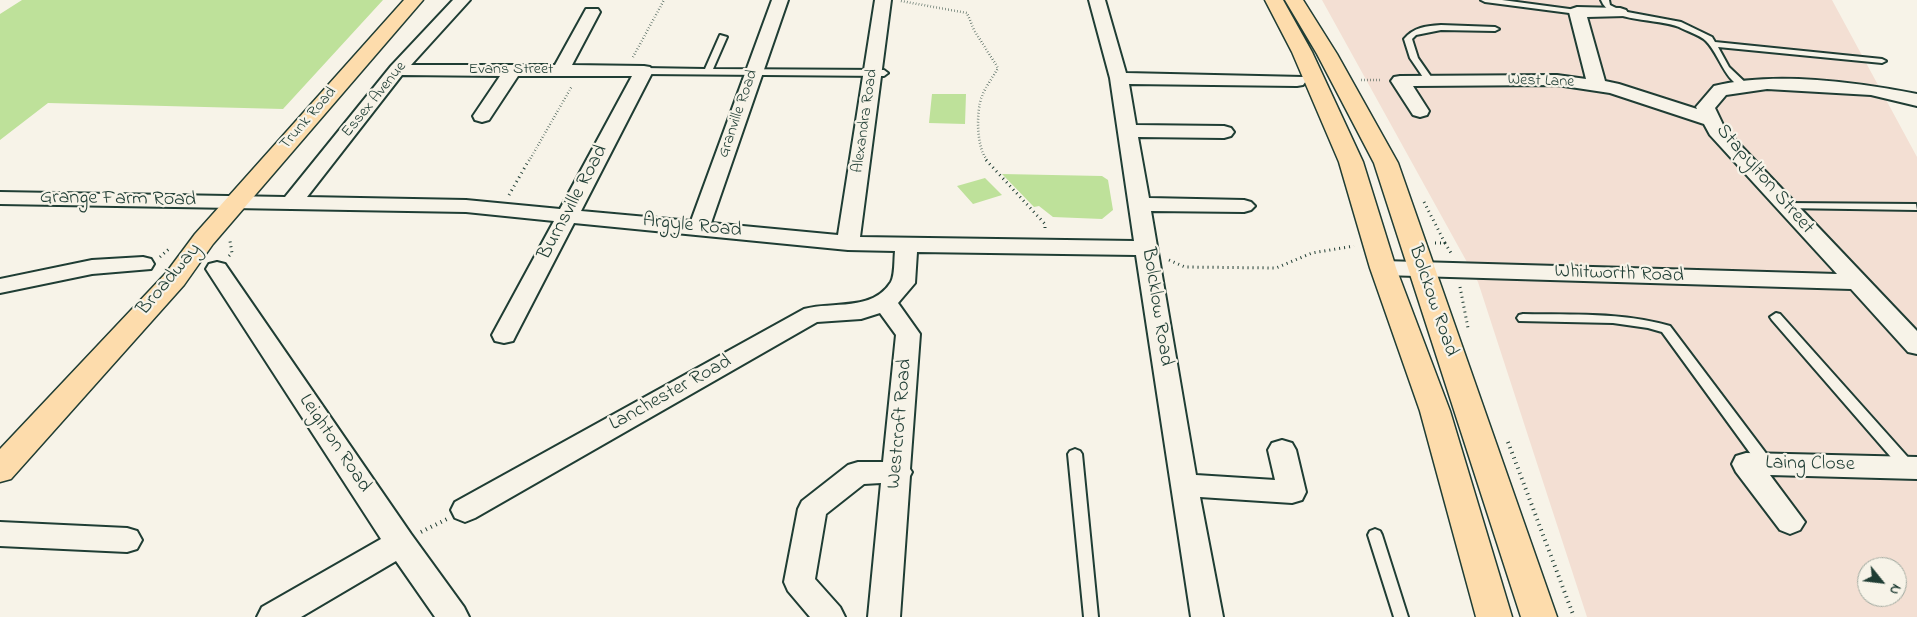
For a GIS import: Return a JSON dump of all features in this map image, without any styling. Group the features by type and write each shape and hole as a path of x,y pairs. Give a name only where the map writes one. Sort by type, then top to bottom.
{"main road":[{"name":"Trunk Road","path":"204,239 414,0"},
{"name":"Bolckow Road","path":"1274,0 1302,52 1351,162 1383,268 1435,411 1494,617"},
{"name":"Bolckow Road","path":"1294,0 1327,54 1386,164 1539,617"},
{"name":"Broadway","path":"0,451 159,280 204,239"},
{"name":"Broadway","path":"0,470 175,279 204,239"}],"street":[{"name":"Essex Avenue","path":"291,203 397,70 462,0"},
{"name":"Granville Road","path":"699,228 780,0"},
{"name":"Alexandra Road","path":"848,243 878,73 883,0"},
{"name":"Bolcklow Road","path":"1097,0 1119,78 1148,248 1147,259 1207,617"},
{"path":"560,70 595,6"},
{"path":"1597,86 1577,12 1620,13"},
{"name":"Evans Street","path":"397,70 635,71"},
{"path":"482,116 513,70"},
{"name":"Burnsville Road","path":"504,335 569,214 635,71"},
{"path":"1119,78 1297,81"},
{"name":"West Lane","path":"1400,81 1557,80 1613,88 1711,120"},
{"path":"1400,81 1420,111"},
{"name":"Stapylton Street","path":"1917,100 1871,90 1767,84 1720,90 1705,107 1717,131 1917,346"},
{"path":"1128,131 1224,132"},
{"name":"Grange Farm Road","path":"0,198 236,202"},
{"name":"Argyle Road","path":"236,202 466,206 569,214 848,243 907,246 1148,248"},
{"path":"1139,204 1244,206"},
{"path":"885,303 902,283 907,246"},
{"path":"0,286 92,267 143,264"},
{"name":"Whitworth Road","path":"1383,268 1856,282"},
{"name":"Leighton Road","path":"217,269 400,543 453,617"},
{"name":"Westcroft Road","path":"884,617 898,472 908,334 885,303"},
{"name":"Lanchester Road","path":"465,510 812,315 861,310 885,303"},
{"path":"1184,485 1292,492 1282,450"},
{"name":"Laing Close","path":"1790,522 1746,464 1913,468"},
{"path":"829,617 799,582 812,509 858,473 898,472"},
{"path":"0,534 127,540"},
{"path":"273,617 400,543"}],"lane":[{"path":"1485,0 1577,12"},
{"path":"1605,0 1607,6 1620,13 1678,24 1708,39 1726,68 1745,86"},
{"path":"1430,81 1414,58 1408,39 1413,33 1428,29 1460,27 1495,29"},
{"path":"708,71 723,37"},
{"path":"1712,44 1882,61"},
{"path":"635,71 878,73"},
{"path":"1786,206 1916,207"},
{"path":"1776,317 1913,468"},
{"path":"1523,318 1624,320 1649,323 1666,329 1766,464"},
{"path":"1075,454 1091,617"},
{"path":"1374,536 1401,617"}],"path":[{"path":"635,71 664,0"},
{"path":"898,0 967,13 974,30 998,68 982,96 979,114 982,155 1045,224 1045,248"},
{"path":"502,209 581,70"},
{"path":"1360,80 1400,81"},
{"path":"400,543 465,510"}],"shaded area":[{"path":"1322,0 1832,0 1917,157 1917,617 1587,617 1478,282"}],"green space":[{"path":"22,0 383,0 283,109 48,103 0,140 0,14"},
{"path":"932,94 966,94 965,124 929,123"},
{"path":"1002,174 1102,176 1108,180 1113,210 1102,219 1053,217 1039,206 1034,207"},
{"path":"985,178 1002,195 973,204 957,186"}]}
